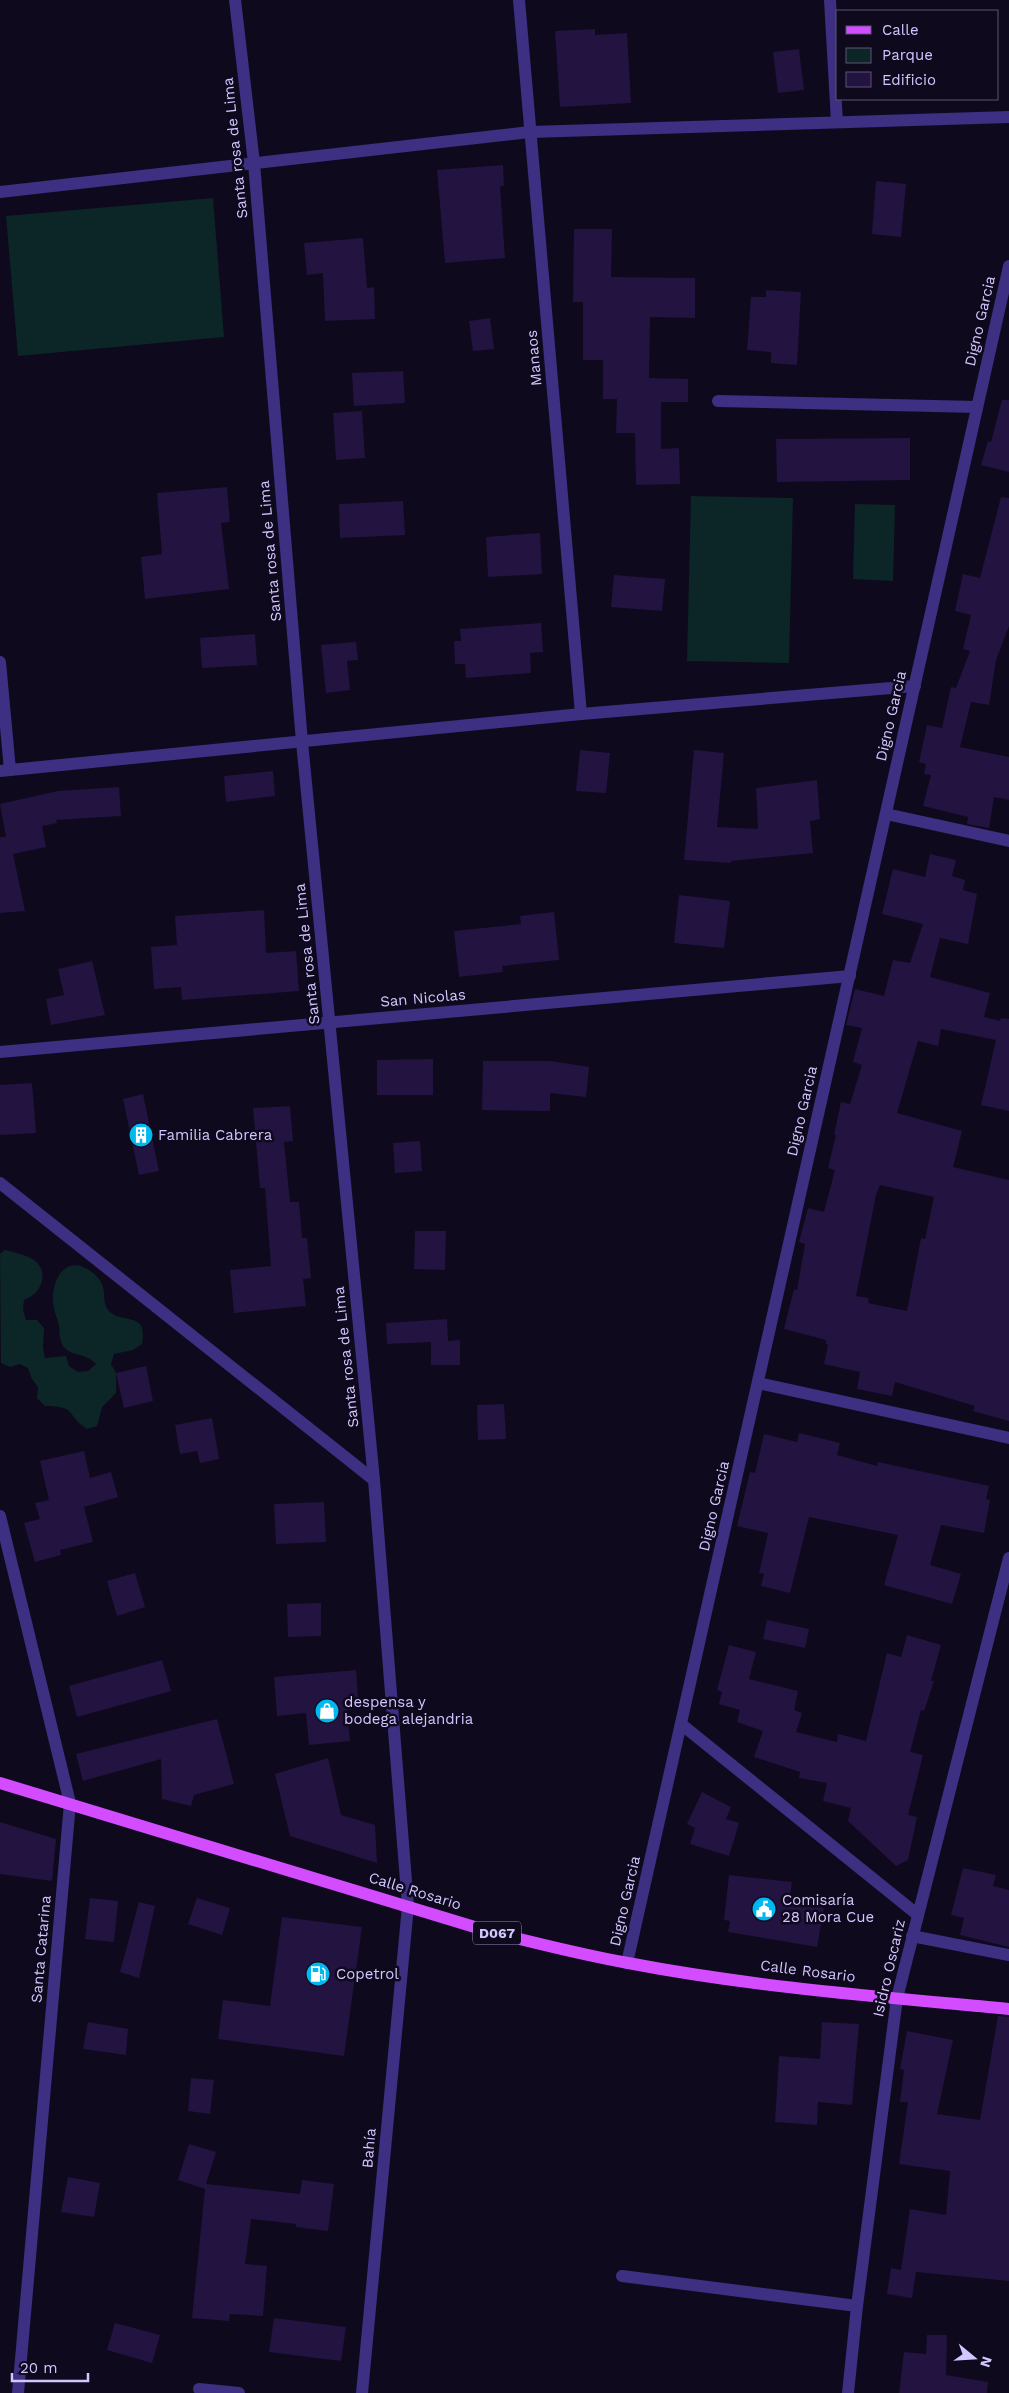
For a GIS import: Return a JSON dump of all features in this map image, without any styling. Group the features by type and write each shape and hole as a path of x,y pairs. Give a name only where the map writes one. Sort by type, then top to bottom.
{"main road":[{"name":"Calle Rosario","path":"0,1783 491,1932 628,1963 695,1974 1009,2009"}],"street":[{"name":"Santa rosa de Lima","path":"234,0 254,163 302,742 374,1480 408,1906"},
{"name":"Manaos","path":"519,0 581,714"},
{"path":"830,0 837,122"},
{"path":"0,192 530,132 1009,117"},
{"name":"Digno Garcia","path":"628,1963 1009,266"},
{"path":"718,402 977,407"},
{"path":"0,662 5,770 581,714 915,686"},
{"path":"886,814 1009,841"},
{"name":"San Nicolas","path":"0,1052 850,976"},
{"path":"0,1183 374,1480"},
{"path":"758,1383 1009,1438"},
{"name":"Santa Catarina","path":"0,1516 70,1803 18,2393"},
{"name":"Isidro Oscariz","path":"848,2393 857,2306 897,1998 1009,1558"},
{"path":"681,1724 918,1915"},
{"name":"Bahía","path":"362,2393 408,1906"},
{"path":"912,1936 1009,1955"},
{"path":"622,2276 857,2306"},
{"path":"198,2389 239,2393"}],"green space":[{"path":"213,198 224,337 18,356 6,216"},
{"path":"691,496 793,498 789,663 687,661"},
{"path":"855,504 895,505 893,581 853,579"},
{"path":"5,1250 31,1258 39,1265 42,1271 43,1277 39,1289 24,1300 23,1310 26,1320 37,1320 44,1328 43,1348 45,1358 66,1356 69,1366 78,1372 88,1371 96,1364 92,1360 68,1351 60,1339 59,1325 53,1306 54,1286 61,1272 73,1265 89,1270 101,1282 105,1303 110,1312 134,1320 142,1327 142,1344 133,1350 114,1354 111,1364 116,1373 116,1393 102,1407 97,1426 87,1429 67,1410 55,1406 45,1406 37,1398 38,1387 32,1379 28,1368 20,1364 10,1367 1,1363 0,1254"}],"building":[{"path":"595,29 595,35 627,33 631,103 560,107 555,31"},
{"path":"799,49 804,90 778,93 773,52"},
{"path":"503,165 504,186 500,186 505,258 445,263 437,170"},
{"path":"876,181 906,184 901,237 872,234"},
{"path":"574,229 612,229 611,277 695,278 695,318 650,317 649,378 688,379 688,402 661,402 661,449 679,448 680,484 636,485 635,433 616,433 617,399 603,399 603,360 583,360 583,302 573,302"},
{"path":"363,238 367,288 374,287 375,319 325,321 323,273 307,275 304,243"},
{"path":"766,290 801,292 797,365 771,363 771,352 747,350 751,297 766,297"},
{"path":"490,318 494,349 473,351 469,321"},
{"path":"403,371 405,403 354,406 352,373"},
{"path":"1002,400 1009,400 1009,472 981,465 988,441 991,442"},
{"path":"362,411 365,458 336,460 333,413"},
{"path":"910,438 910,480 777,482 776,439"},
{"path":"227,487 230,522 221,523 229,589 145,599 141,557 162,554 157,493"},
{"path":"1001,497 1009,498 1009,626 996,660 989,705 971,702 960,747 1009,757 1009,800 994,797 989,828 967,824 968,817 923,806 931,775 924,774 926,764 919,762 927,725 942,728 951,687 956,688 970,651 963,649 971,615 955,611 963,574 980,578"},
{"path":"403,501 405,535 340,538 339,504"},
{"path":"540,533 542,574 488,577 486,537"},
{"path":"614,575 665,579 662,611 611,607"},
{"path":"541,623 543,652 530,653 531,673 466,678 465,664 455,664 454,641 461,641 460,629"},
{"path":"255,634 257,665 202,668 200,638"},
{"path":"356,642 358,660 347,661 350,690 326,693 321,645"},
{"path":"580,750 610,753 606,793 576,791"},
{"path":"694,750 724,753 717,827 758,829 756,788 817,780 820,819 810,821 813,853 731,861 731,863 684,860"},
{"path":"273,771 275,796 226,802 224,776"},
{"path":"119,787 121,816 56,820 57,823 42,826 46,847 13,854 25,911 0,913 0,837 6,837 0,804 58,791"},
{"path":"930,854 956,860 952,876 965,880 963,890 977,894 968,944 940,938 930,977 990,993 984,1017 1000,1021 1001,1018 1009,1019 1009,1111 981,1105 996,1040 941,1029 938,1046 918,1041 897,1113 962,1131 953,1167 1009,1180 1009,1421 973,1411 975,1406 895,1382 892,1396 857,1389 860,1372 824,1364 828,1345 826,1340 784,1329 794,1289 797,1290 805,1244 799,1242 808,1208 824,1212 835,1170 828,1168 841,1102 850,1104 862,1065 853,1062 862,1028 846,1025 855,989 884,996 893,960 910,963 923,924 882,914 893,869 925,877","holes":["880,1185 934,1197 925,1239 921,1238 907,1311 868,1303 869,1298 856,1296 876,1195"]},
{"path":"679,895 730,901 724,948 674,943"},
{"path":"264,910 266,953 296,951 299,991 182,1000 181,987 154,989 151,947 177,945 175,916"},
{"path":"554,912 559,960 502,966 503,972 459,977 454,931 521,924 520,916"},
{"path":"92,961 105,1015 51,1025 46,999 64,995 58,969"},
{"path":"433,1059 433,1095 377,1095 377,1060"},
{"path":"483,1061 551,1061 589,1067 586,1097 550,1093 550,1111 482,1110"},
{"path":"32,1083 36,1133 0,1135 0,1085"},
{"name":"Familia Cabrera","path":"143,1094 159,1171 139,1175 123,1099"},
{"path":"290,1106 293,1141 284,1142 290,1202 299,1202 302,1238 307,1238 311,1278 303,1279 306,1306 234,1313 230,1270 271,1266 265,1188 260,1188 253,1108"},
{"path":"420,1141 422,1171 395,1173 393,1143"},
{"path":"415,1231 446,1231 445,1270 414,1269"},
{"path":"447,1319 448,1341 460,1340 460,1365 431,1365 431,1342 387,1344 386,1323"},
{"path":"146,1366 153,1401 124,1408 116,1373"},
{"path":"504,1404 506,1439 478,1440 477,1405"},
{"path":"212,1418 219,1459 200,1463 197,1451 180,1454 175,1425"},
{"path":"799,1433 840,1443 837,1455 877,1466 878,1462 989,1486 986,1499 990,1500 984,1533 941,1525 930,1565 961,1574 952,1604 884,1585 898,1535 809,1517 790,1593 761,1586 764,1574 759,1573 768,1533 737,1526 750,1472 755,1473 764,1434 797,1442"},
{"path":"84,1451 90,1478 111,1472 118,1497 84,1507 93,1542 60,1550 61,1555 35,1562 24,1523 40,1519 35,1503 49,1500 40,1461"},
{"path":"324,1502 326,1542 276,1544 274,1504"},
{"path":"135,1573 145,1607 117,1616 107,1581"},
{"path":"321,1603 321,1636 288,1637 287,1604"},
{"path":"767,1620 809,1629 805,1648 763,1639"},
{"path":"907,1635 941,1645 931,1681 934,1681 924,1711 921,1710 910,1752 923,1755 908,1815 917,1817 908,1860 896,1866 848,1821 851,1808 823,1801 827,1783 799,1778 800,1772 754,1757 763,1731 737,1722 740,1710 719,1704 722,1692 717,1690 729,1645 756,1652 749,1679 798,1691 794,1710 802,1713 796,1732 837,1742 838,1734 866,1741 887,1653 901,1657"},
{"path":"162,1660 171,1691 77,1717 69,1686"},
{"path":"356,1670 359,1709 347,1710 350,1741 309,1745 306,1713 277,1716 274,1677"},
{"path":"217,1719 234,1784 194,1795 191,1806 162,1799 161,1759 83,1781 76,1754"},
{"path":"328,1758 341,1815 375,1825 377,1863 290,1836 275,1774"},
{"path":"702,1792 731,1807 726,1819 739,1823 729,1856 690,1844 695,1828 687,1824"},
{"path":"0,1822 56,1839 52,1881 0,1874"},
{"path":"963,1868 996,1875 993,1886 1009,1890 1009,1947 960,1935 964,1918 951,1915"},
{"path":"729,1875 792,1882 789,1902 824,1908 817,1947 728,1932 730,1921 724,1920"},
{"path":"90,1898 118,1901 114,1942 85,1939"},
{"path":"197,1898 230,1908 222,1935 188,1924"},
{"path":"139,1902 155,1906 139,1978 120,1972"},
{"path":"282,1917 362,1927 344,2056 218,2039 223,2000 270,2006"},
{"path":"998,2016 1009,2017 1009,2281 916,2272 912,2298 887,2294 891,2268 901,2270 910,2209 946,2215 950,2171 899,2164 908,2102 900,2102 904,2070 900,2069 907,2031 953,2040 937,2114 980,2120"},
{"path":"88,2022 128,2029 126,2055 83,2049"},
{"path":"822,2022 859,2024 852,2105 818,2102 817,2125 775,2122 779,2056 820,2059"},
{"path":"191,2078 214,2080 210,2114 188,2111"},
{"path":"189,2144 216,2152 206,2184 300,2194 302,2180 334,2184 328,2231 296,2227 296,2224 251,2219 245,2264 267,2266 263,2316 230,2314 229,2321 192,2318 205,2189 178,2180"},
{"path":"68,2177 100,2183 94,2217 61,2212"},
{"path":"274,2318 346,2327 341,2361 269,2352"},
{"path":"115,2323 160,2335 152,2363 107,2350"},
{"path":"927,2335 947,2335 946,2375 988,2382 987,2393 899,2393 904,2352 926,2354"}],"place":[{"name":"Familia Cabrera","path":"141,1135"},
{"name":"despensa y bodega alejandria","path":"327,1711"},
{"name":"Comisaría 28 Mora Cue","path":"764,1909"},
{"name":"Copetrol","path":"318,1974"}]}
